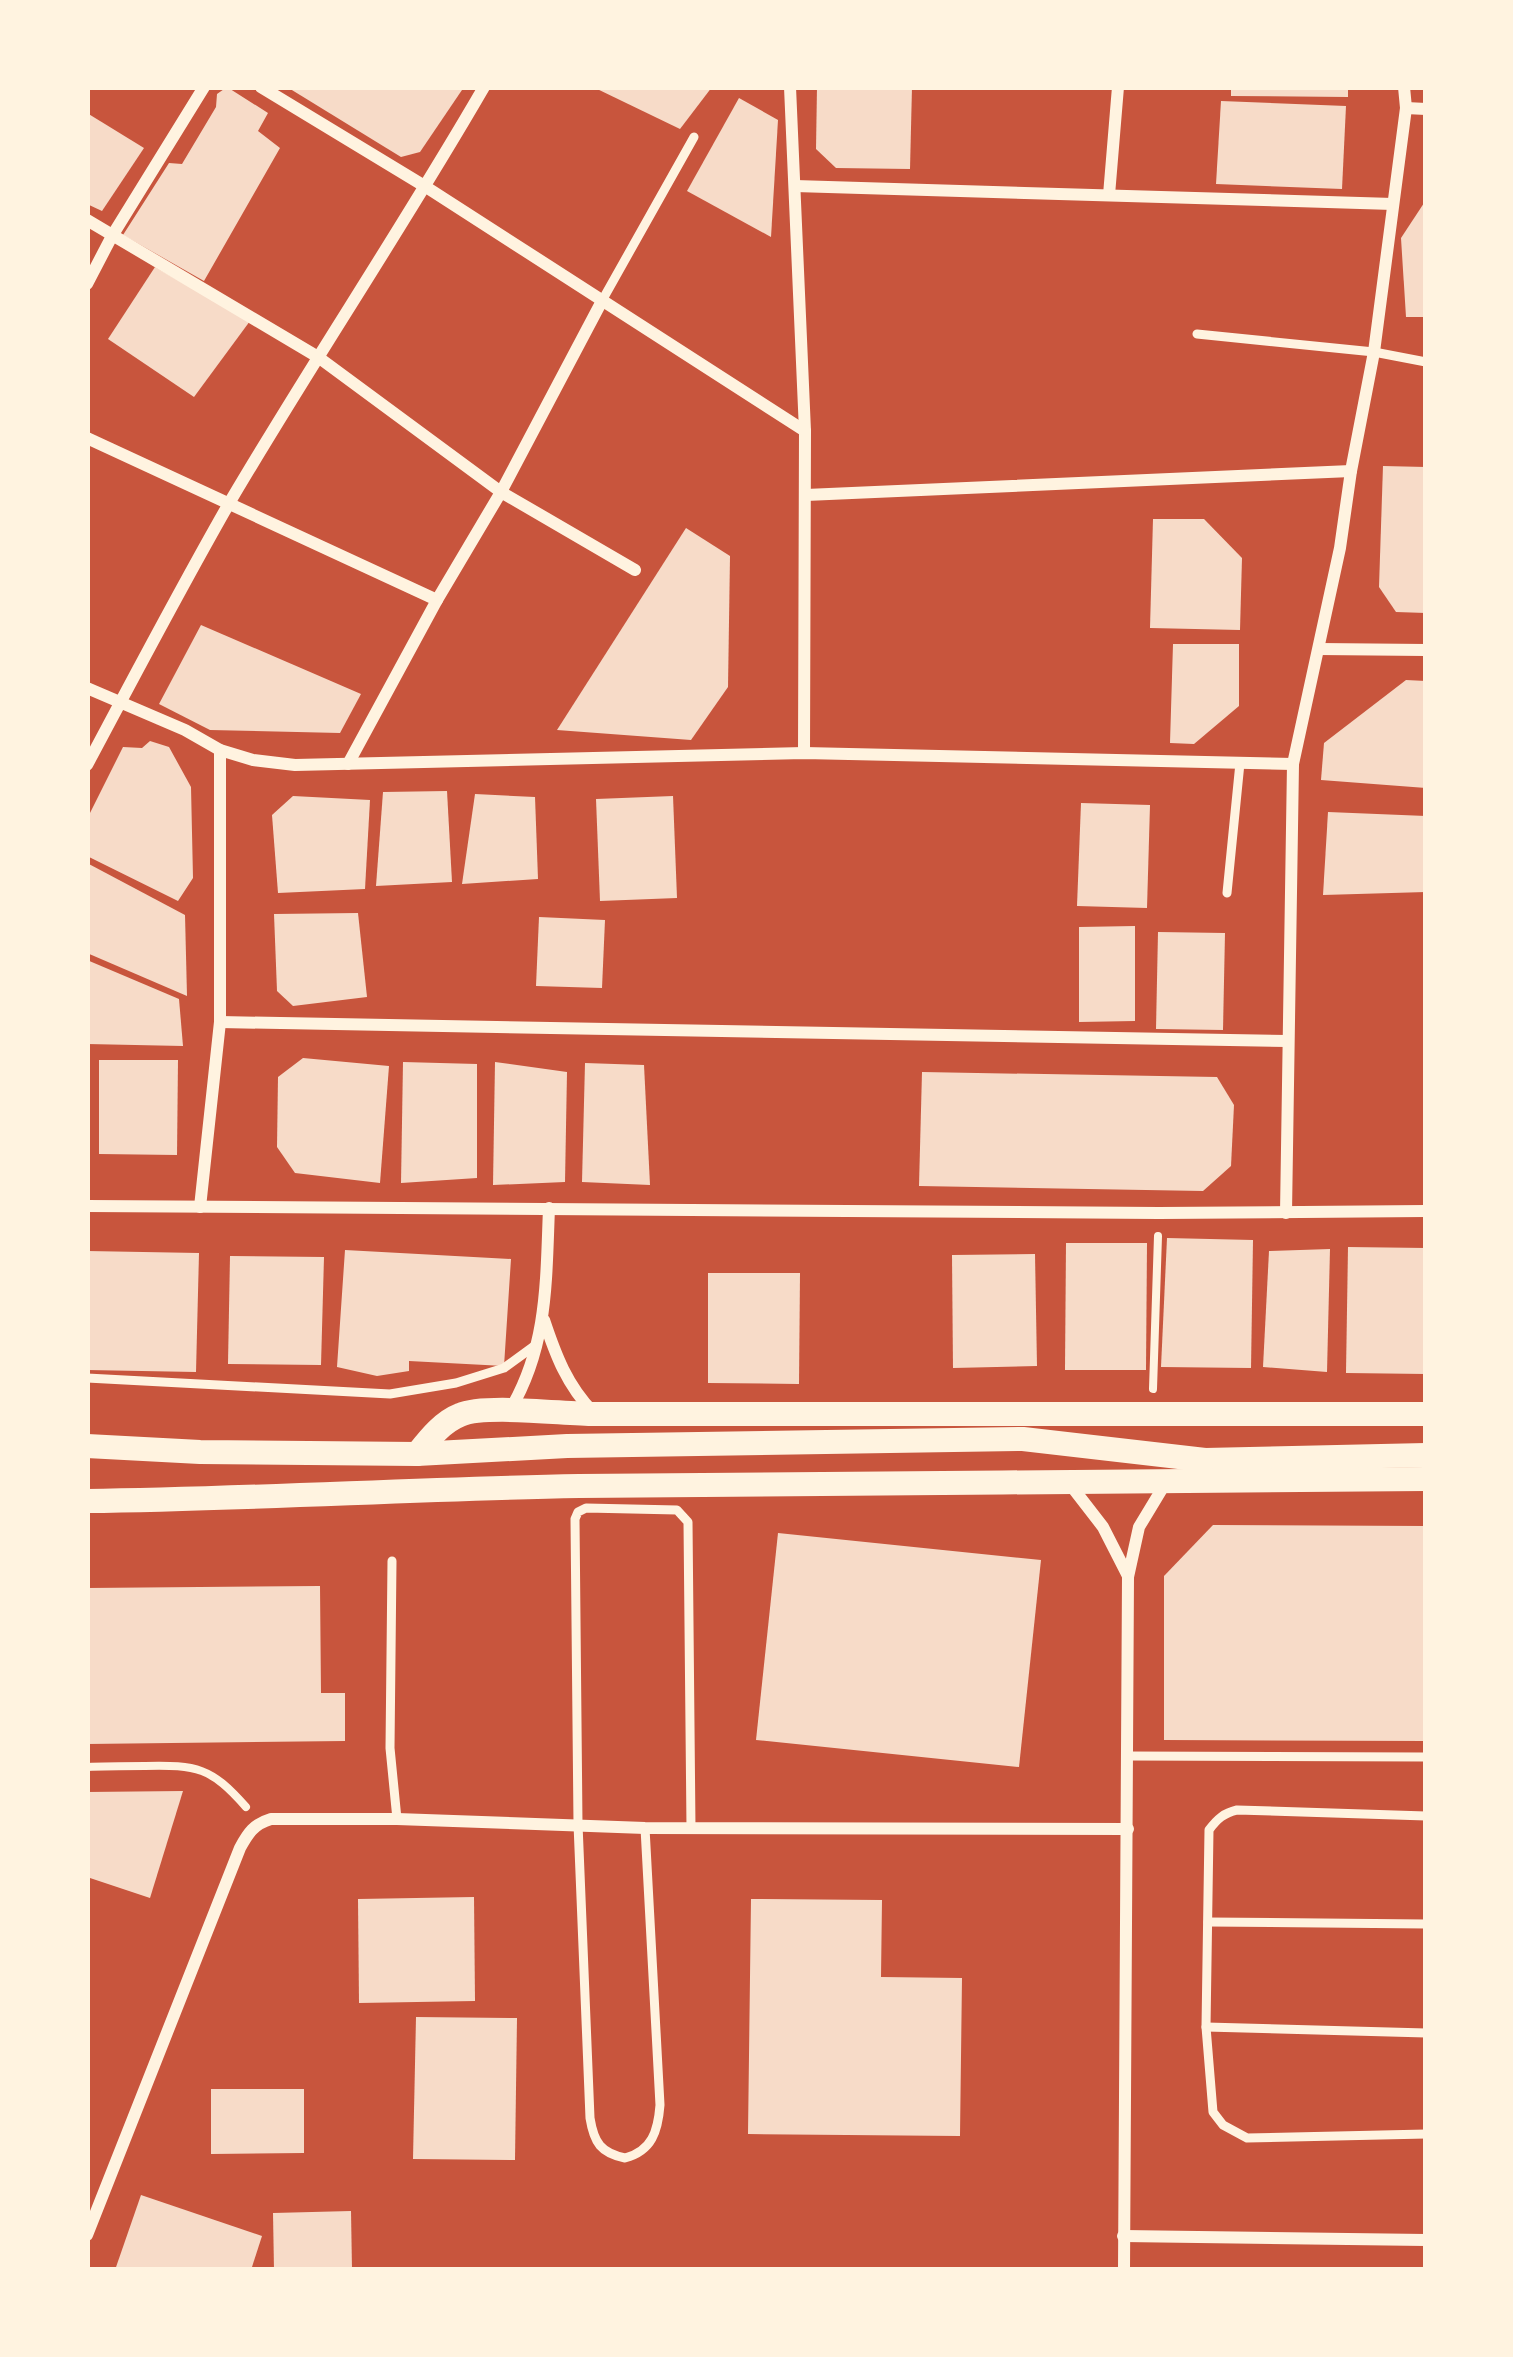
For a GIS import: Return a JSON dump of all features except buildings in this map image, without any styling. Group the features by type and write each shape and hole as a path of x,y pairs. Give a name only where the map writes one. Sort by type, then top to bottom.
{"main road":[{"path":"417,1454 461,1414 484,1411 1426,1414"},
{"path":"87,1446 200,1453 417,1454 567,1446 1022,1439 1204,1460 1426,1456"},
{"path":"87,1501 573,1486 1426,1478"}],"street":[{"path":"87,284 204,87"},
{"path":"262,87 805,431"},
{"path":"87,765 230,502 484,87"},
{"path":"790,87 805,431 804,753"},
{"path":"1109,195 1118,87"},
{"path":"1286,1213 1293,764 1340,548 1374,352 1406,108 1404,87"},
{"path":"1406,108 1426,109"},
{"path":"795,187 1393,204"},
{"path":"87,220 318,357 501,492 635,569"},
{"path":"348,764 603,299"},
{"path":"87,438 437,600"},
{"path":"806,495 1351,471"},
{"path":"1319,649 1426,650"},
{"path":"87,688 220,750 295,765 804,753 1293,764"},
{"path":"200,1207 220,1022 220,750"},
{"path":"220,1022 1287,1041"},
{"path":"87,1206 1426,1211"},
{"path":"509,1412 521,1391 544,1319 549,1208"},
{"path":"544,1319 561,1370 595,1414"},
{"path":"1069,1483 1103,1527 1128,1576"},
{"path":"1124,2270 1128,1576 1139,1527 1166,1484"},
{"path":"87,2235 240,1848 258,1822 397,1819 645,1828 1127,1829"},
{"path":"1123,2236 1426,2240"}],"lane":[{"path":"603,299 694,137"},
{"path":"1197,334 1374,352 1426,362"},
{"path":"1227,893 1240,764"},
{"path":"87,1378 390,1394 504,1369 538,1344"},
{"path":"645,1828 660,2105 655,2136 646,2149 626,2158 604,2152 592,2132 578,1824 575,1519 586,1508 677,1510 688,1522 691,1828"},
{"path":"392,1561 390,1748 397,1819"},
{"path":"1127,1756 1426,1757"},
{"path":"1426,1816 1226,1813 1209,1830 1206,2027 1213,2112 1234,2133 1247,2138 1426,2134"},
{"path":"1208,1922 1426,1924"},
{"path":"1206,2027 1426,2033"}],"path":[{"path":"1152,1414 1159,1213"},
{"path":"87,1767 188,1766 227,1786 258,1822"}]}
